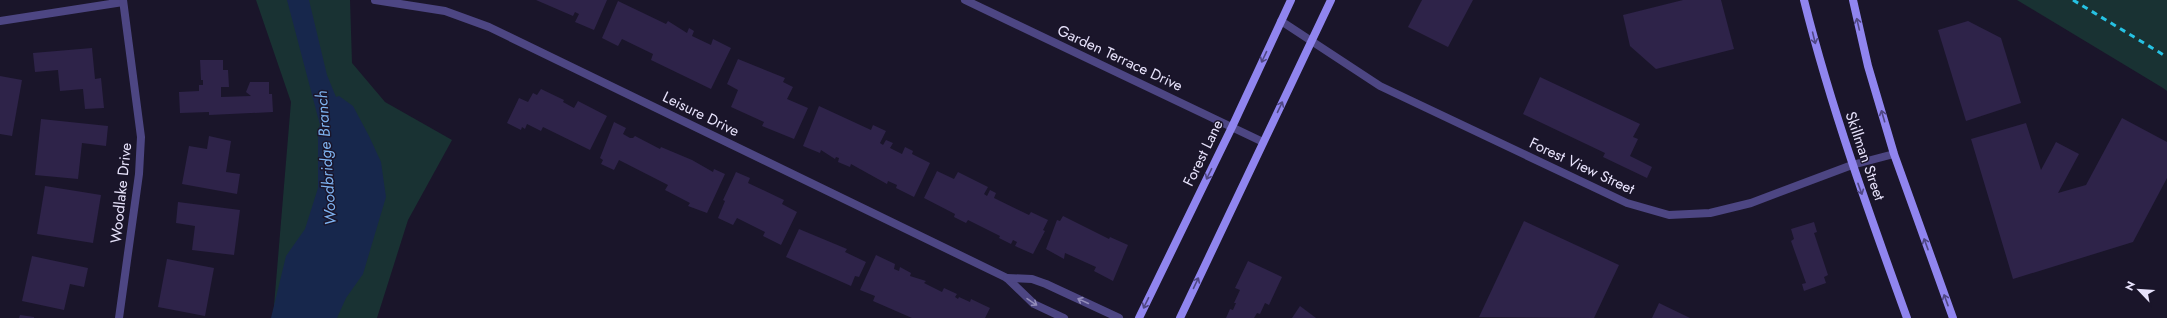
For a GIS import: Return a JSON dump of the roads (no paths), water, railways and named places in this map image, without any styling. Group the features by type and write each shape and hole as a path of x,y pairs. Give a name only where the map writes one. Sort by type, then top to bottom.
{"main road":[{"name":"Forest Lane","path":"1139,318 1232,127 1291,0"},
{"path":"1180,318 1331,0"},
{"name":"Skillman Street","path":"1804,0 1822,72 1852,165 1907,318"},
{"name":"Skillman Street","path":"1853,0 1868,66 1894,154 1953,318"}],"street":[{"name":"Leisure Drive","path":"375,0 445,11 488,27 1007,278 1034,304 1064,318"},
{"name":"Garden Terrace Drive","path":"965,0 1263,142"},
{"path":"0,21 123,1"},
{"name":"Woodlake Drive","path":"119,318 140,174 141,137 123,1"},
{"name":"Forest View Street","path":"1280,21 1380,86 1626,203 1658,212 1682,215 1717,211 1751,203 1852,165 1894,154"},
{"name":"Leisure Drive","path":"1007,278 1032,279 1119,318"}],"water":[{"name":"Woodbridge Branch","path":"287,0 309,0 327,75 336,97 339,96 353,106 381,162 386,197 363,274 346,298 337,318 271,318 286,256 305,229 318,188 318,130 320,125"}],"railway":[{"path":"2073,0 2167,57"}]}
